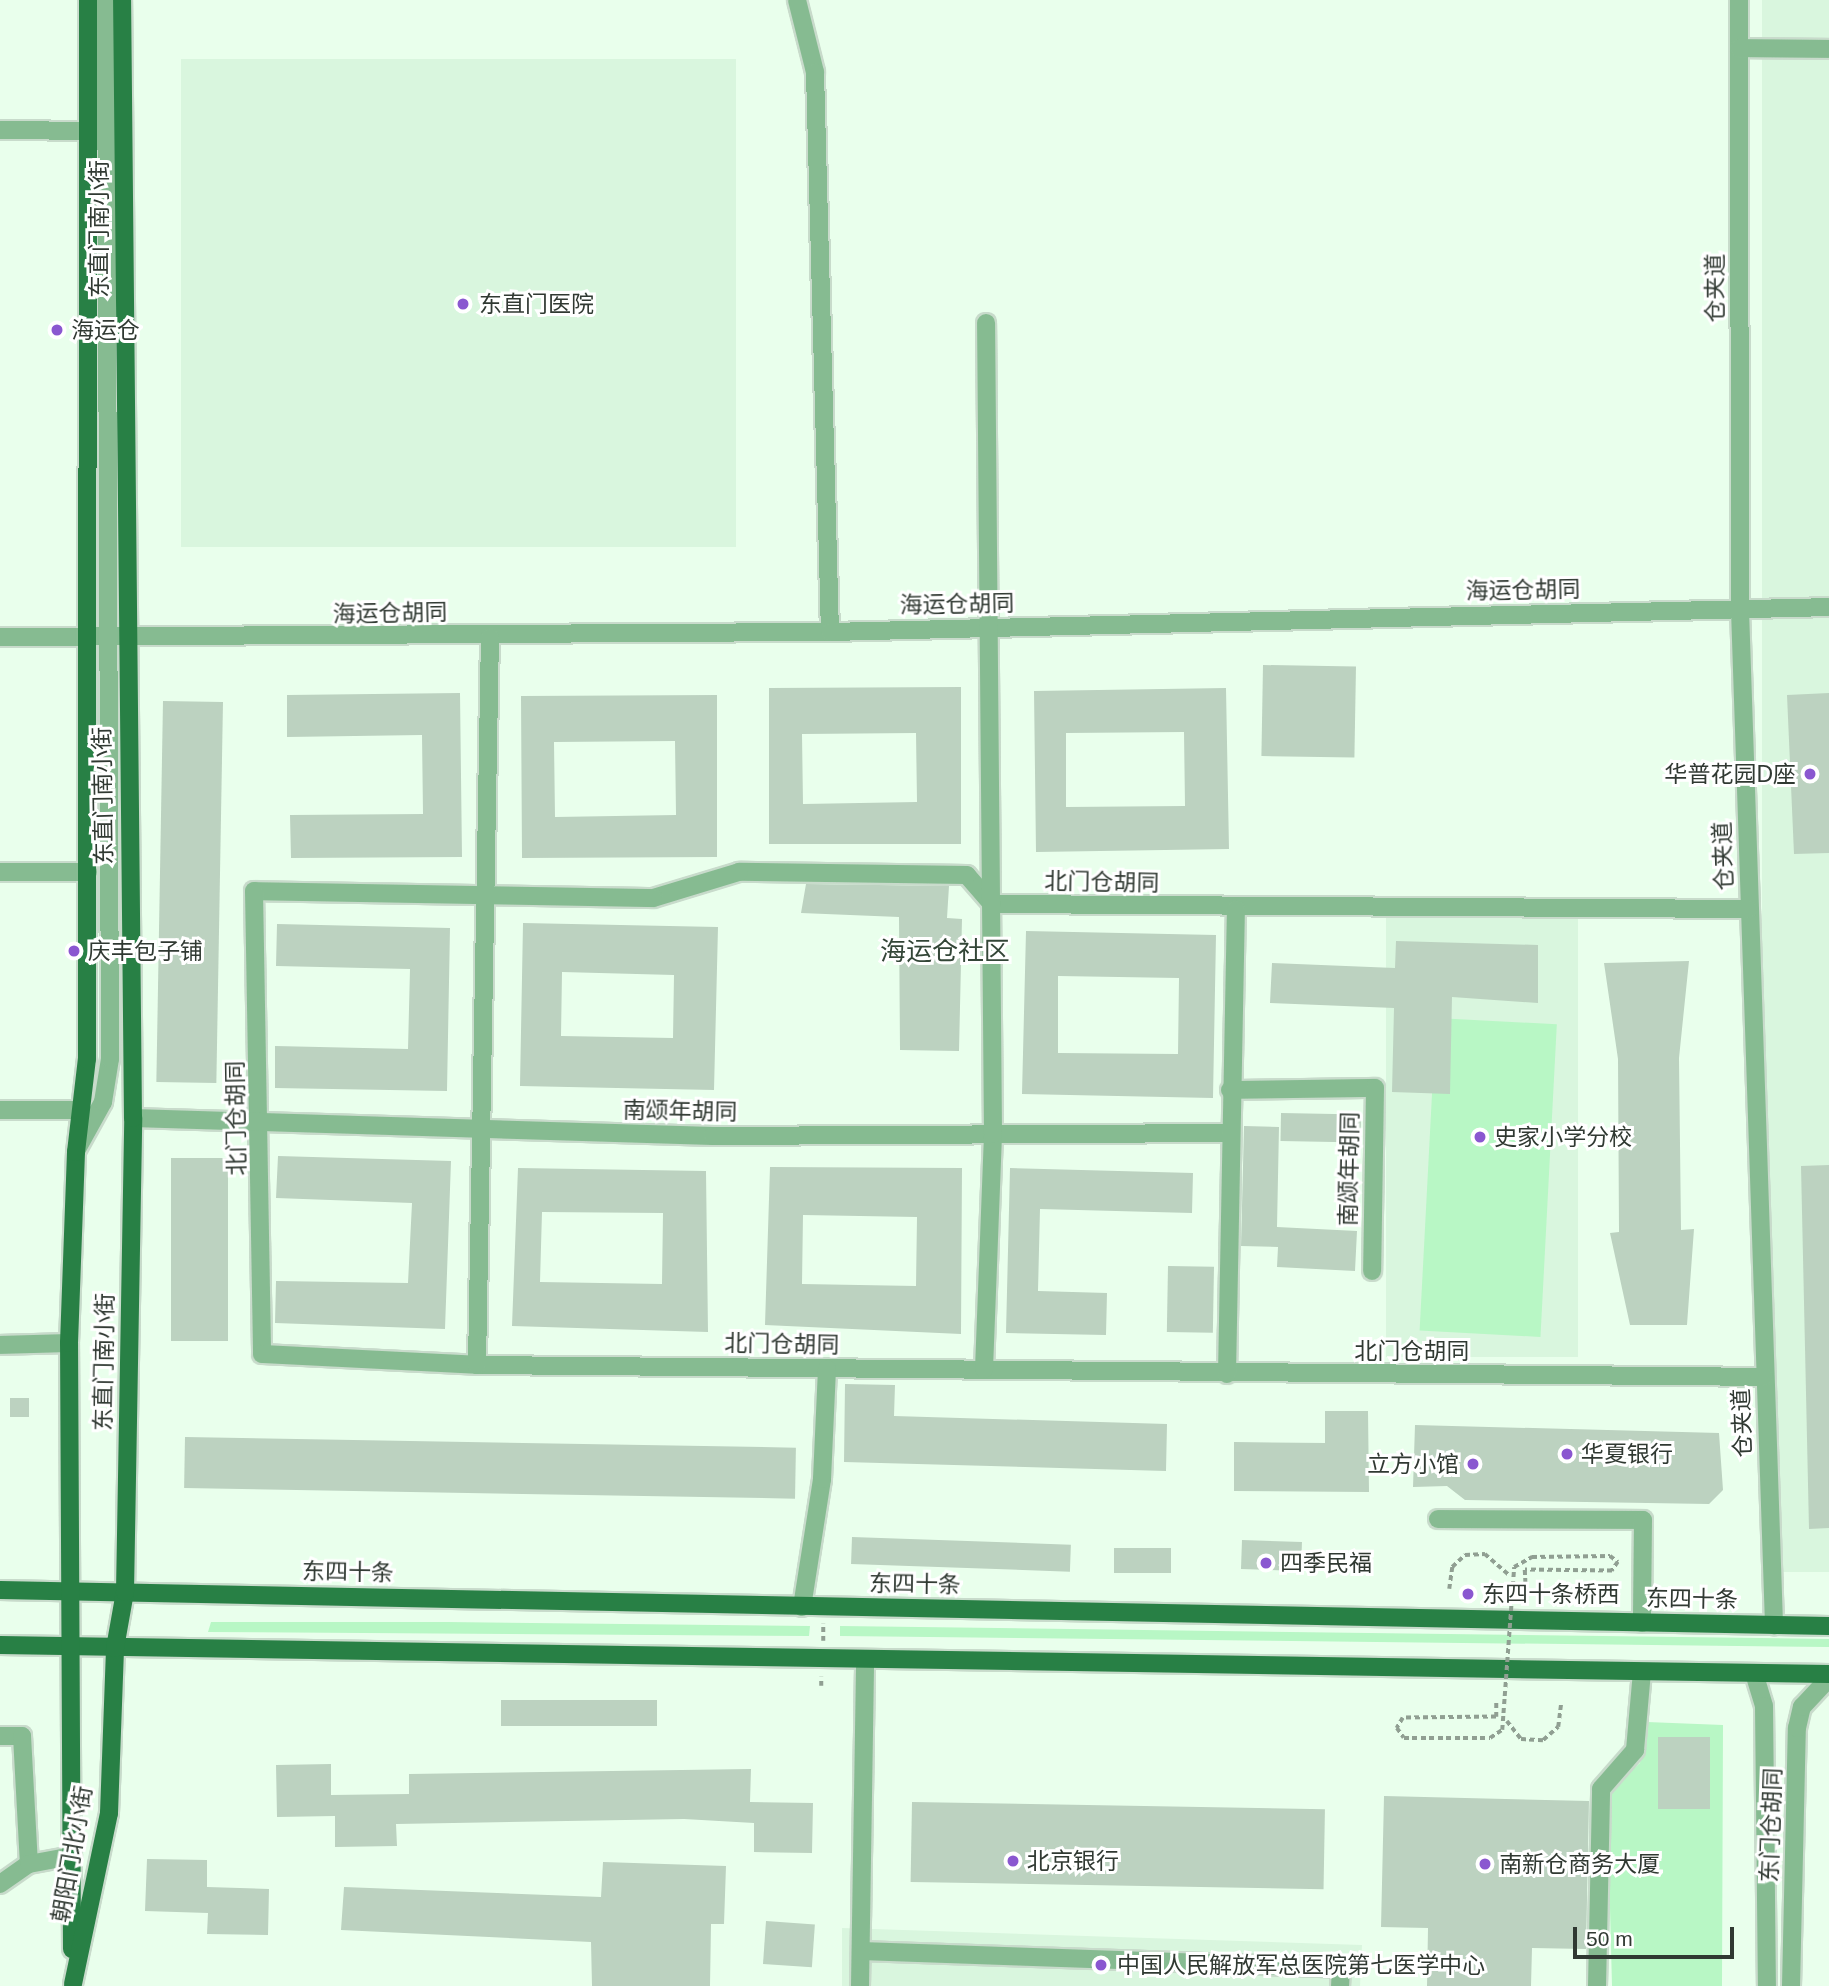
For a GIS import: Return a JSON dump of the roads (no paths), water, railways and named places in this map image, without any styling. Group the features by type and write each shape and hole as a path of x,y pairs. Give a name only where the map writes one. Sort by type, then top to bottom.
{"main road":[{"name":"东直门南小街","path":"71,1646 69,1343 76,1152 81,1110 88,872 85,640 88,0"},
{"name":"东直门南小街","path":"115,1648 125,1592 132,1118 125,641 122,0"},
{"name":"东四十条","path":"0,1590 71,1589 802,1607 1829,1626"},
{"path":"0,1644 865,1662 1829,1676"},
{"name":"朝阳门北小街","path":"71,1646 73,1985"},
{"name":"朝阳门北小街","path":"73,1985 109,1812 115,1648"}],"street":[{"path":"76,1152 103,1102 110,1059 104,640 106,0"},
{"path":"797,0 815,72 830,632"},
{"name":"仓夹道","path":"1739,0 1741,610 1748,909 1774,1625"},
{"path":"1739,48 1829,49"},
{"path":"0,130 89,131"},
{"path":"984,1369 993,1134 993,628 986,323"},
{"name":"海运仓胡同","path":"0,637 125,641 830,632 1829,607"},
{"path":"477,1364 490,893 490,637"},
{"path":"0,872 88,872"},
{"name":"北门仓胡同","path":"1748,909 1236,909 992,904 967,875 739,873 653,898 490,893 254,891 262,1126 262,1354 477,1364 1227,1374 1764,1377"},
{"path":"1227,1374 1228,1133 1236,909"},
{"name":"南颂年胡同","path":"1230,1090 1375,1088 1372,1271"},
{"path":"0,1110 81,1110"},
{"name":"南颂年胡同","path":"132,1118 262,1126 482,1133 1228,1133"},
{"path":"0,1345 69,1343"},
{"path":"802,1607 822,1479 827,1369"},
{"path":"1438,1519 1643,1520 1642,1623"},
{"path":"860,1986 865,1662"},
{"path":"1597,1986 1601,1789 1635,1749 1642,1672"},
{"name":"东门仓胡同","path":"1754,1673 1764,1706 1767,1986"},
{"name":"东门仓胡同","path":"1791,1986 1797,1728 1802,1707 1829,1676"},
{"path":"0,1736 22,1736 29,1864"},
{"path":"0,1884 29,1864 72,1856"},
{"path":"861,1951 1341,1968 1340,1986"}],"place":[{"name":"东直门医院","path":"463,304"},
{"name":"海运仓","path":"57,330"},
{"name":"华普花园D座","path":"1810,774"},
{"name":"庆丰包子铺","path":"74,951"},
{"name":"史家小学分校","path":"1480,1137"},
{"name":"华夏银行","path":"1567,1454"},
{"name":"立方小馆","path":"1473,1464"},
{"name":"四季民福","path":"1266,1563"},
{"name":"东四十条桥西","path":"1468,1594"},
{"name":"北京银行","path":"1013,1861"},
{"name":"南新仓商务大厦","path":"1485,1864"},
{"name":"中国人民解放军总医院第七医学中心","path":"1101,1965"}],"district":[{"name":"海运仓社区","path":"945,952"}]}
